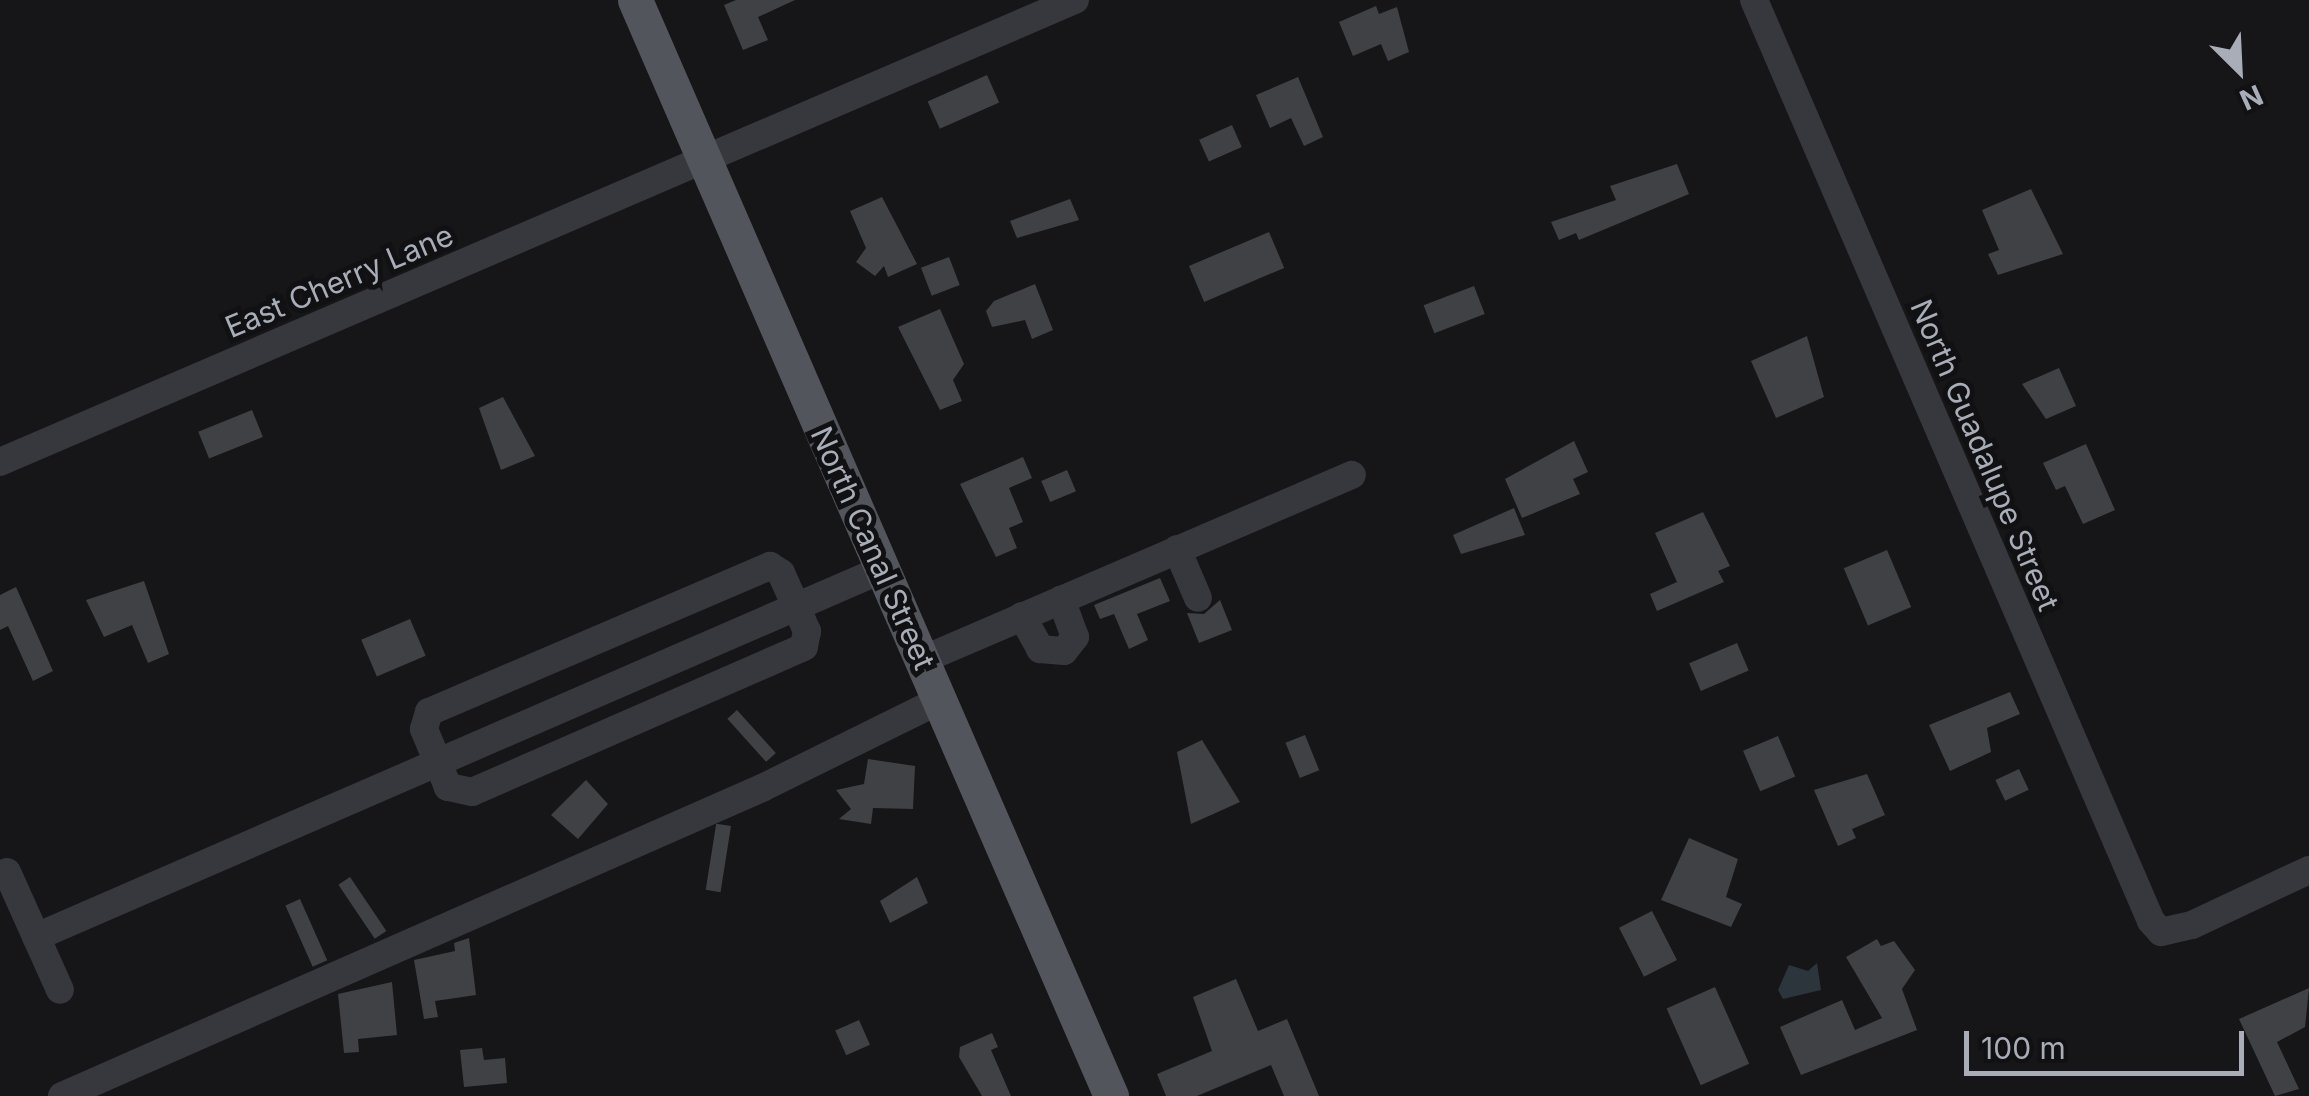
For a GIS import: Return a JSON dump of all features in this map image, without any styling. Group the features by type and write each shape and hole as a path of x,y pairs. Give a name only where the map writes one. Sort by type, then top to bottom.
{"main road":[{"name":"North Canal Street","path":"635,0 1111,1096"}],"street":[{"name":"East Cherry Lane","path":"0,462 1075,0"},
{"name":"North Guadalupe Street","path":"1754,0 2161,932 2309,870"},
{"path":"922,660 1352,475"},
{"path":"1177,550 1198,598"},
{"path":"770,566 781,573 796,607 804,647 472,792 451,791 424,729 429,712 770,566"},
{"path":"36,937 883,570"},
{"path":"1022,616 1040,649 1064,651 1075,637 1060,599"},
{"path":"62,1096 762,788 940,700"},
{"path":"7,872 60,990"}],"shaded area":[{"path":"1817,963 1821,990 1783,999 1778,990 1789,965 1808,971"}],"building":[{"path":"736,0 795,0 758,17 768,40 743,50 724,5"},
{"path":"1376,6 1379,14 1397,7 1409,52 1388,61 1381,44 1353,56 1339,22"},
{"path":"987,75 999,102 940,129 928,101"},
{"path":"1298,77 1323,137 1304,146 1291,118 1270,128 1256,95"},
{"path":"1232,125 1242,147 1209,162 1199,140"},
{"path":"1677,164 1689,194 1579,240 1576,233 1559,240 1551,222 1616,200 1610,186"},
{"path":"2031,189 2063,254 1998,275 1988,254 1999,250 1982,210"},
{"path":"882,197 917,264 888,277 884,266 875,276 856,262 866,248 850,211"},
{"path":"1070,199 1079,220 1017,238 1010,221"},
{"path":"1269,232 1284,268 1204,302 1189,266"},
{"path":"949,257 960,285 932,296 921,268"},
{"path":"1035,284 1053,330 1032,339 1025,320 992,327 986,311 994,301"},
{"path":"1474,286 1485,314 1434,333 1424,305"},
{"path":"940,309 964,364 953,380 962,401 940,410 898,327"},
{"path":"1807,336 1824,397 1776,418 1751,361"},
{"path":"2059,368 2076,406 2046,419 2022,384"},
{"path":"503,397 535,456 501,470 479,408"},
{"path":"252,410 263,437 209,459 198,432"},
{"path":"1574,441 1588,472 1573,479 1580,494 1522,518 1505,479"},
{"path":"2086,444 2115,510 2083,524 2065,486 2056,490 2043,463"},
{"path":"1023,457 1032,478 1009,488 1023,522 1009,528 1017,548 996,557 960,484"},
{"path":"1067,470 1076,491 1050,502 1041,481"},
{"path":"1514,508 1525,535 1461,554 1453,535"},
{"path":"1703,512 1730,566 1718,571 1724,582 1657,611 1650,594 1677,582 1655,533"},
{"path":"1887,550 1911,607 1868,625 1844,568"},
{"path":"1160,578 1170,601 1137,614 1148,640 1129,649 1114,614 1100,619 1094,605"},
{"path":"144,581 169,654 148,663 132,625 104,637 86,600"},
{"path":"16,587 53,671 33,681 8,626 0,630 0,595"},
{"path":"1220,600 1232,630 1199,643 1187,613 1204,614"},
{"path":"410,619 426,656 377,677 361,640"},
{"path":"1737,643 1749,671 1701,691 1689,663"},
{"path":"2010,692 2020,714 1987,728 1991,752 1950,771 1929,725"},
{"path":"737,710 776,753 766,762 727,719"},
{"path":"1305,735 1319,770 1300,778 1286,743"},
{"path":"1778,736 1795,777 1760,791 1743,751"},
{"path":"1202,740 1240,802 1191,824 1177,752"},
{"path":"868,759 915,766 913,809 873,808 871,824 839,819 851,809 836,790 864,784"},
{"path":"2019,769 2029,790 2005,801 1995,780"},
{"path":"1867,774 1885,815 1852,829 1856,838 1838,846 1814,790"},
{"path":"586,780 608,804 578,839 551,815"},
{"path":"716,824 731,826 721,892 706,890"},
{"path":"1689,838 1738,859 1726,897 1742,904 1731,927 1661,900"},
{"path":"350,877 386,931 375,939 338,885"},
{"path":"917,877 928,903 890,923 880,901"},
{"path":"300,899 327,960 313,967 285,906"},
{"path":"1652,911 1677,960 1644,977 1619,928"},
{"path":"469,938 476,995 435,1001 438,1017 424,1019 414,960 455,951 454,943"},
{"path":"1877,939 1881,946 1894,941 1915,970 1902,989 1917,1030 1801,1075 1780,1027 1842,1000 1855,1030 1882,1018 1846,957"},
{"path":"1236,979 1258,1031 1287,1019 1319,1096 1284,1096 1271,1065 1197,1096 1166,1096 1157,1074 1212,1051 1193,997"},
{"path":"392,982 397,1035 358,1039 359,1052 344,1053 338,994"},
{"path":"1715,987 1749,1064 1701,1085 1667,1009"},
{"path":"2309,988 2305,1027 2277,1042 2299,1089 2275,1096 2239,1019"},
{"path":"859,1020 870,1045 846,1055 835,1031"},
{"path":"992,1033 998,1047 991,1050 1011,1096 982,1096 959,1057 960,1047"},
{"path":"482,1048 484,1060 505,1058 507,1083 464,1087 460,1050"}]}
